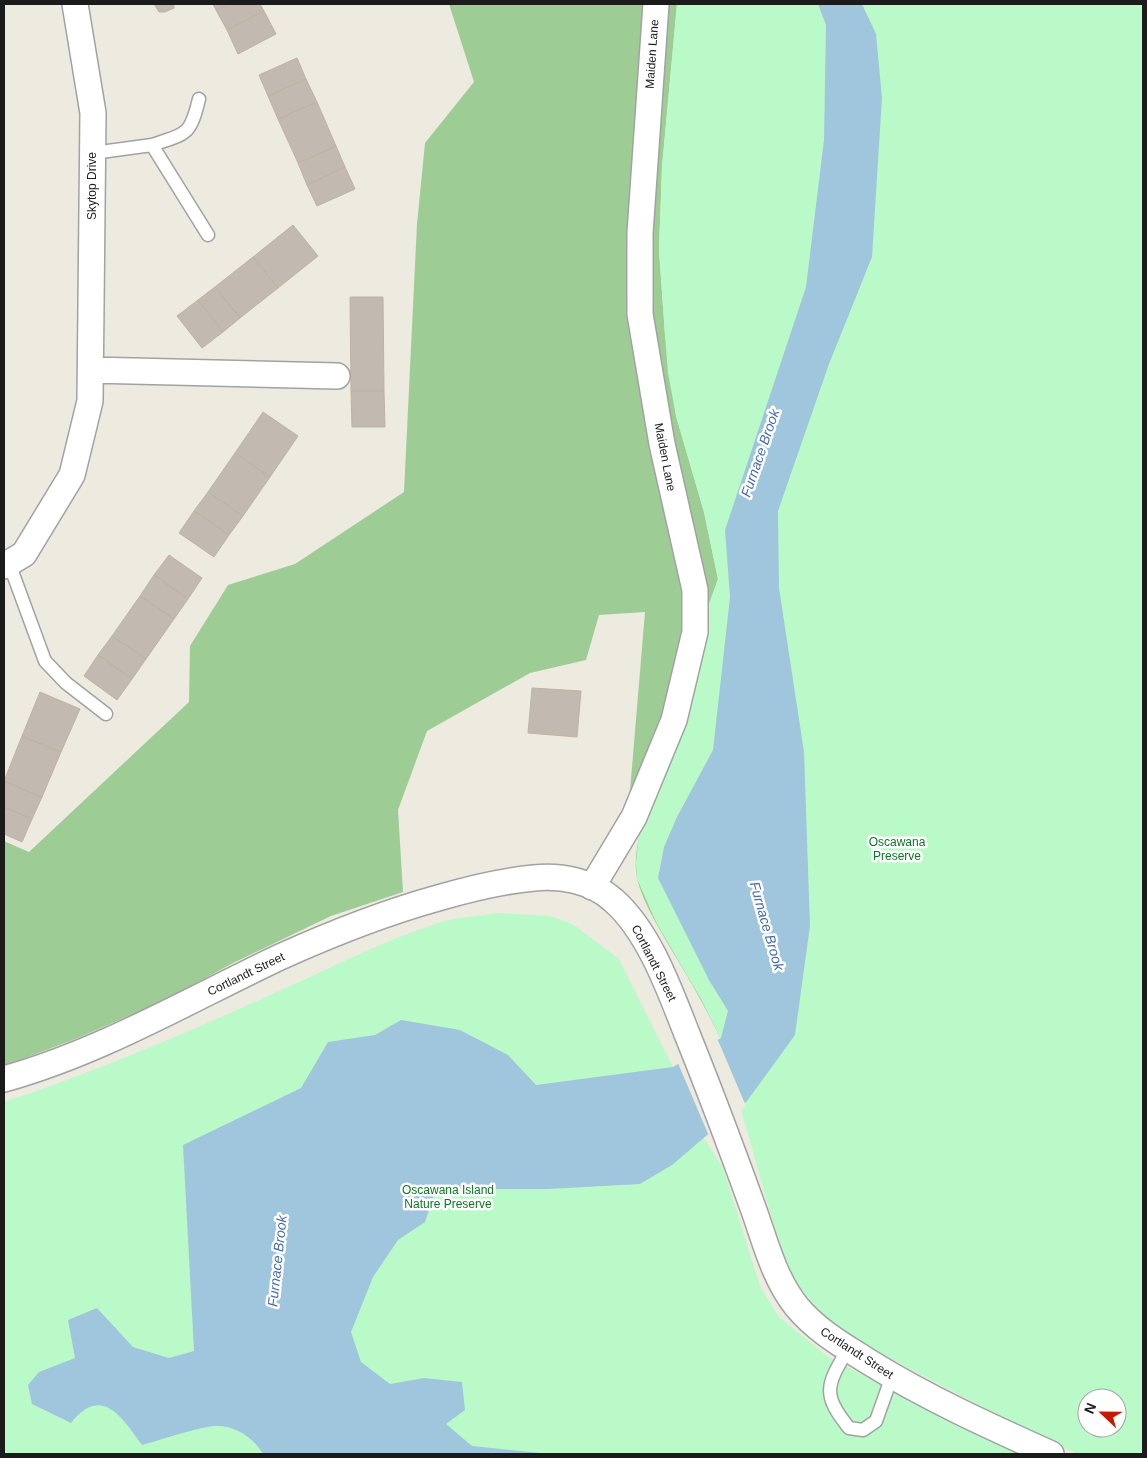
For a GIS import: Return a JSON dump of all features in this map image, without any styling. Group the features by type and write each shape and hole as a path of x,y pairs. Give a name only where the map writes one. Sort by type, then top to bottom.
{"street":[{"name":"Skytop Drive","path":"6,564 24,554 72,475 90,401 93,114 75,4"},
{"name":"Maiden Lane","path":"592,887 634,817 674,720 695,632 695,590 662,444 640,314 640,233 656,4"},
{"path":"91,370 337,376"},
{"name":"Cortlandt Street","path":"4,1079 93,1047 315,942 420,903 480,887 535,877 574,880 592,887 612,899 631,920 652,955 682,1020 730,1140 766,1249 785,1288 807,1318 848,1349 892,1376 943,1403 1051,1454"}],"lane":[{"path":"93,153 152,145 182,134 193,125 199,99"},
{"path":"152,145 208,235"},
{"path":"6,564 45,661 66,683 106,714"},
{"path":"848,1349 833,1374 829,1393 839,1416 848,1428 863,1430 876,1421 892,1376"}],"green space":[{"path":"449,4 677,4 662,167 659,250 665,335 676,416 704,512 718,579 708,609 721,1039 648,908 637,878 636,859 645,817 687,713 695,688 705,636 707,610 687,611 665,708 629,803 645,612 599,615 586,660 530,673 427,731 398,810 403,892 331,916 233,963 163,1001 78,1038 4,1066 4,841 29,852 189,702 190,646 228,585 295,564 404,492 417,224 425,143 474,82"},
{"name":"Oscawana Preserve","path":"677,4 1143,4 1143,1454 1078,1454 1045,1440 865,1345 821,1313 791,1277 770,1212 721,1039 701,999 657,924 637,879 636,862 639,834 696,685 705,646 707,609 718,579 704,512 676,416 668,373 659,250 662,167"},
{"name":"Oscawana Island Nature Preserve","path":"498,913 550,916 574,925 619,959 673,1067 704,1138 723,1168 760,1286 778,1316 827,1356 909,1400 1022,1454 4,1454 4,1102 73,1078 141,1051 417,930 453,919"}],"water":[{"name":"Furnace Brook","path":"818,4 862,4 876,34 882,98 872,257 829,364 778,511 779,588 804,752 810,926 795,1035 747,1101 672,1165 640,1184 548,1189 436,1189 425,1222 398,1240 373,1277 351,1332 361,1362 390,1384 424,1378 462,1382 465,1410 446,1424 472,1446 550,1454 263,1454 249,1438 237,1430 222,1426 189,1431 142,1445 127,1425 111,1409 102,1406 92,1406 82,1412 71,1423 32,1404 28,1385 39,1372 75,1358 68,1320 97,1308 133,1347 169,1358 194,1351 183,1145 301,1088 328,1042 375,1035 401,1020 460,1030 508,1055 536,1085 673,1067 721,1038 728,1011 709,980 658,878 664,847 677,817 713,750 730,597 725,530 806,287 824,140 826,25"}],"pier":[{"path":"717,1038 746,1106 709,1136 677,1061"}],"building":[{"path":"154,4 174,4 174,8 165,12 159,12"},
{"path":"213,4 228,4 216,10"},
{"path":"228,4 260,4 264,11 227,30 216,10"},
{"path":"264,11 276,34 238,54 227,30"},
{"path":"297,58 306,79 268,96 259,75"},
{"path":"306,79 317,102 278,119 268,96"},
{"path":"317,102 336,146 298,163 278,119"},
{"path":"336,146 345,167 307,185 298,163"},
{"path":"345,167 355,189 317,206 307,185"},
{"path":"293,225 318,256 278,288 253,257"},
{"path":"253,257 278,288 240,318 215,287"},
{"path":"215,287 240,318 223,332 198,300"},
{"path":"350,297 383,297 384,391 351,391"},
{"path":"198,300 223,332 202,348 177,316"},
{"path":"351,391 384,391 385,427 352,427"},
{"path":"263,412 298,436 270,477 235,453"},
{"path":"235,453 270,477 243,516 208,492"},
{"path":"208,492 243,516 229,535 194,511"},
{"path":"194,511 229,535 214,557 179,533"},
{"path":"169,555 202,578 188,599 154,575"},
{"path":"154,575 188,599 174,619 140,596"},
{"path":"140,596 174,619 146,659 112,636"},
{"path":"112,636 146,659 132,679 98,655"},
{"path":"98,655 132,679 117,700 84,676"},
{"path":"532,688 581,691 577,737 528,733"},
{"path":"40,692 80,709 61,752 22,736"},
{"path":"22,736 61,752 42,797 4,781"},
{"path":"4,781 42,797 32,819 4,807"},
{"path":"4,807 32,819 22,842 4,834"}]}
